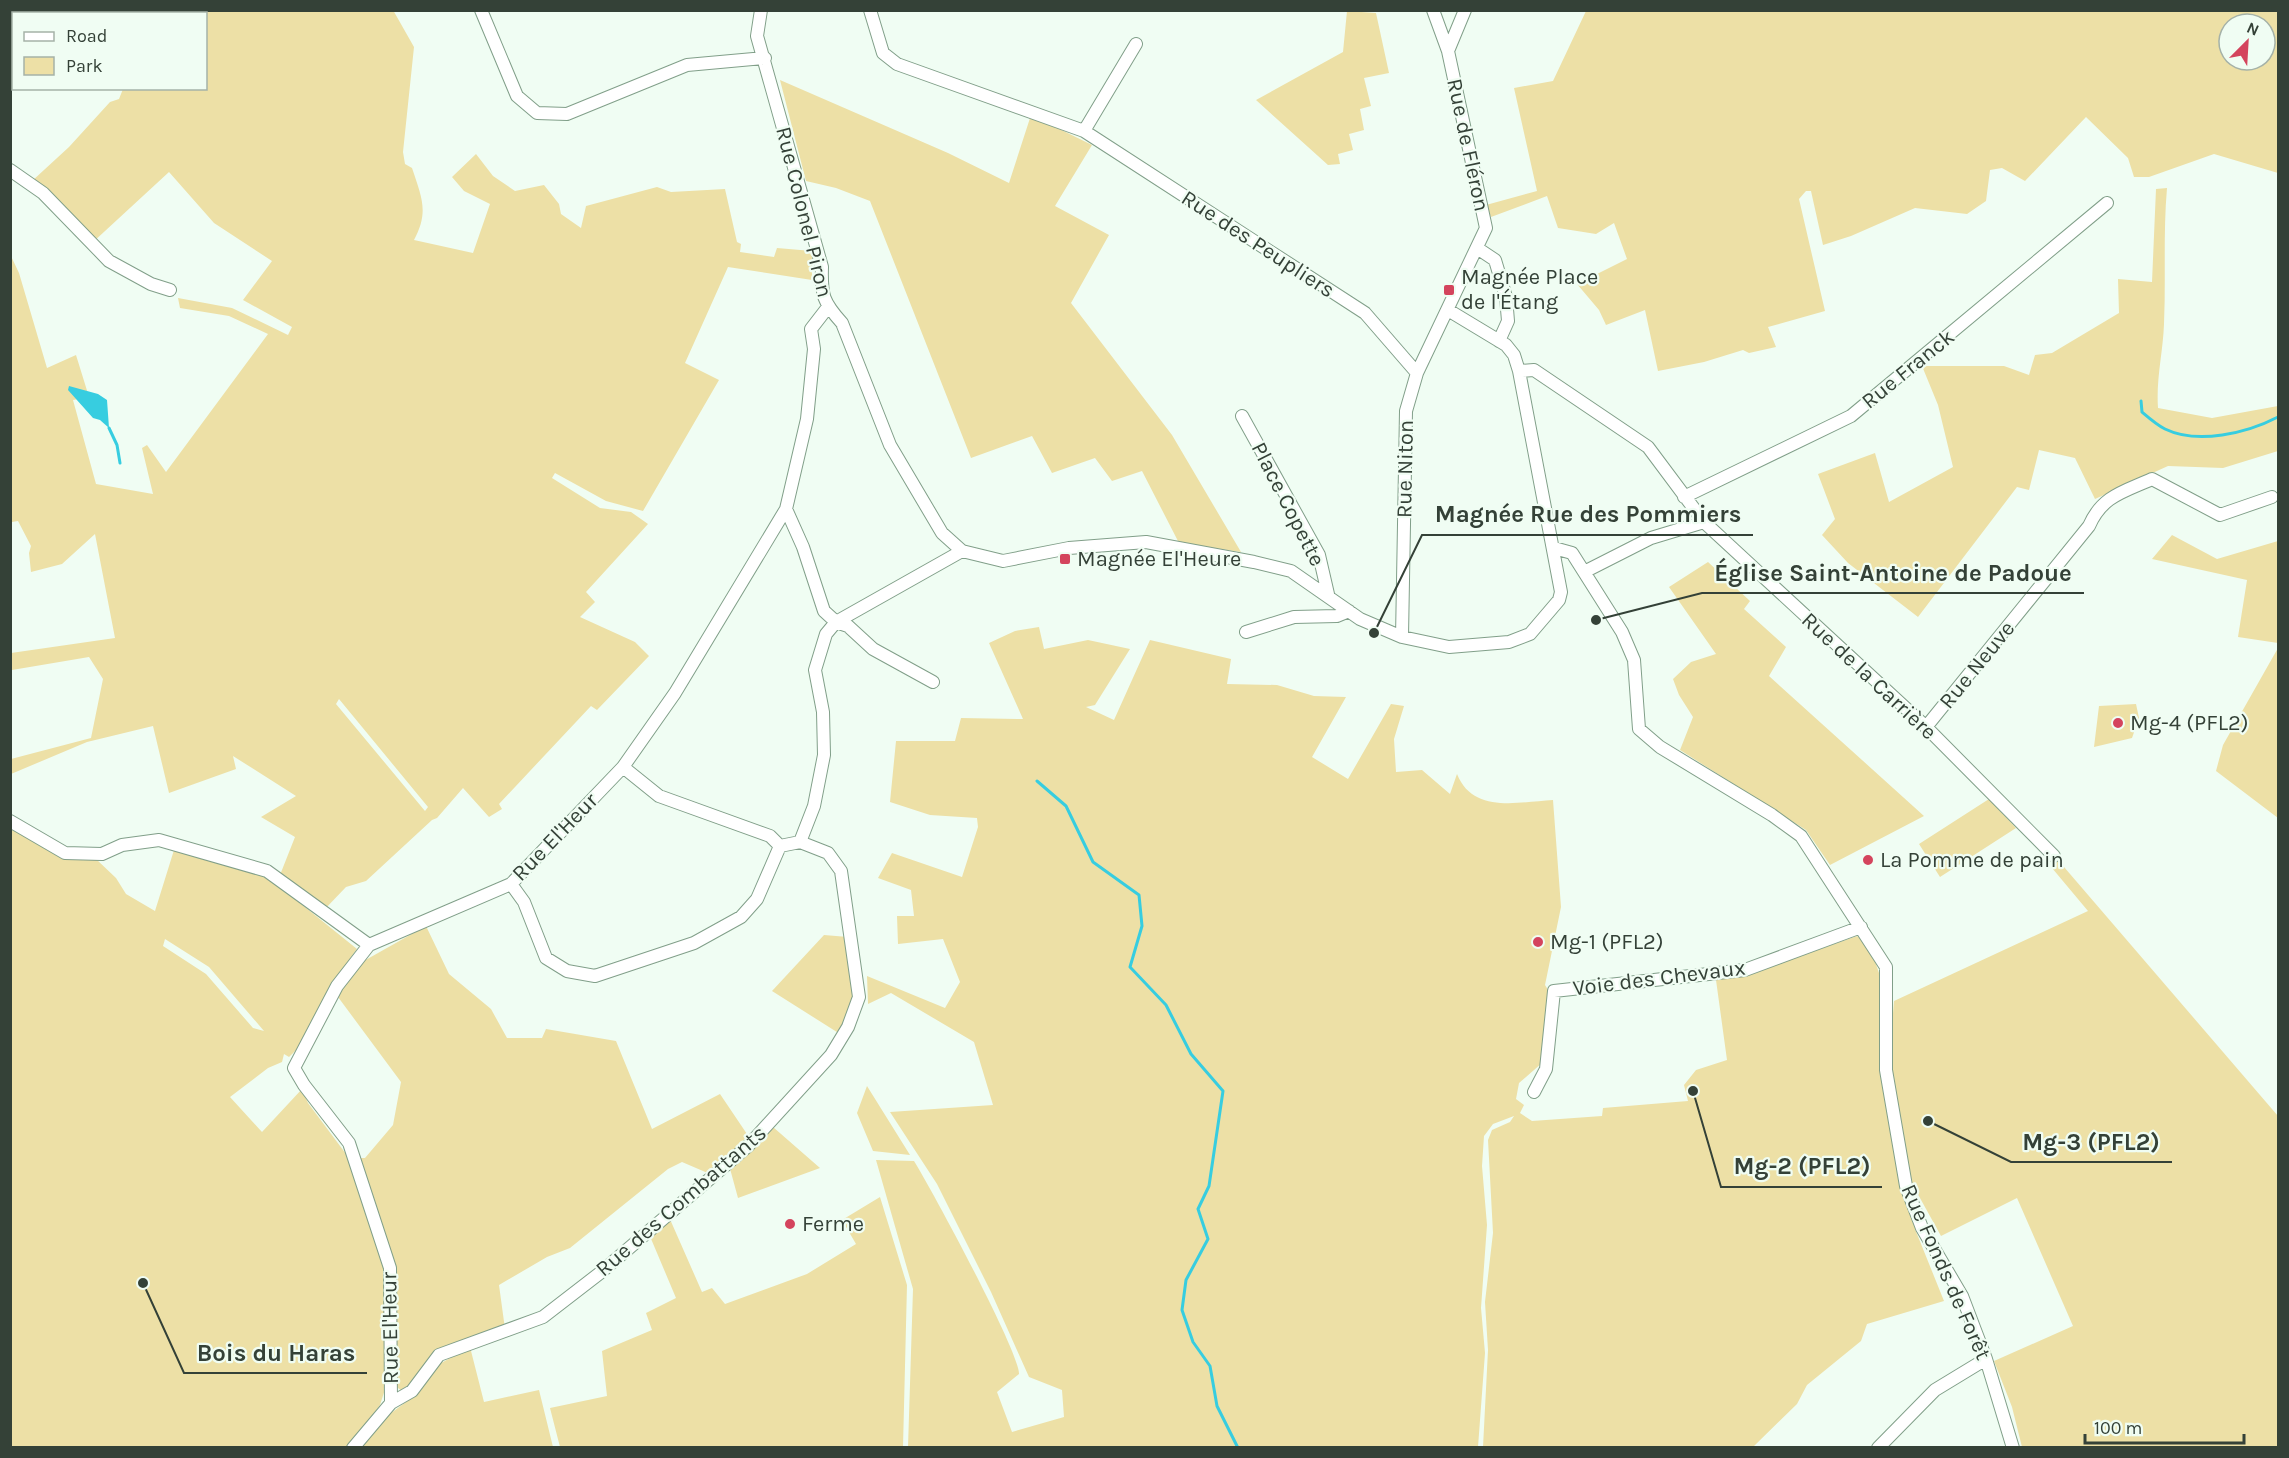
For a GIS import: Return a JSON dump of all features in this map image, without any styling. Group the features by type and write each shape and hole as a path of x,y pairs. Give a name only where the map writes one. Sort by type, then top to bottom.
{"street":[{"path":"482,10 517,96 537,113 567,114 687,65 765,58"},
{"name":"Rue Colonel Piron","path":"761,10 757,36 822,267 821,291 828,307 842,322 890,446 942,533 962,551"},
{"name":"Rue des Peupliers","path":"870,10 883,53 897,64 1084,131 1365,313 1417,373"},
{"path":"1433,10 1448,51"},
{"name":"Rue de Fléron","path":"1448,310 1486,228 1448,51 1466,10"},
{"path":"1084,131 1136,44"},
{"path":"10,170 43,193 109,261 151,284 170,290"},
{"name":"Rue Franck","path":"1684,497 1851,416 2107,203"},
{"path":"1477,248 1495,260 1506,297 1508,321 1499,341"},
{"name":"Rue El'Heur","path":"391,1403 390,1268 349,1143 304,1085 294,1068 336,986 369,945 511,884 623,767 675,693 786,509 807,419 814,349 811,329 828,307"},
{"path":"780,846 800,842 814,806 824,755 823,712 815,670 826,634 836,622 962,551 1003,561 1069,548 1146,542 1291,571 1328,594 1349,611 1402,637 1449,647 1509,642 1530,634 1559,600 1560,592 1554,549 1519,371 1510,350 1448,310"},
{"name":"Rue Niton","path":"1402,637 1406,411 1417,373 1448,310"},
{"name":"Rue de la Carrière","path":"1519,371 1534,369 1648,447 1704,522 1926,727 2054,856"},
{"name":"Place Copette","path":"1242,416 1319,555 1328,594"},
{"name":"Rue Neuve","path":"1926,727 2088,526 2096,510 2105,500 2152,479 2220,515 2272,497"},
{"path":"786,509 803,547 824,611 836,622 848,626 873,649 933,682"},
{"path":"1554,549 1572,553 1584,572 1651,538 1704,522"},
{"name":"Rue Fonds de Forêt","path":"1584,572 1622,632 1634,660 1639,729 1660,747 1772,815 1801,836 1886,967 1886,1070 1906,1186 1922,1228 1962,1296 1986,1359 2013,1448"},
{"path":"1246,632 1294,617 1336,616 1349,611"},
{"path":"623,767 659,796 770,836 780,846"},
{"path":"10,821 65,853 102,854 129,844 159,840 267,871 369,945"},
{"name":"Rue des Combattants","path":"353,1448 391,1403 412,1391 439,1355 543,1317 600,1274 748,1146 831,1055 848,1027 859,997 841,871 828,853 800,842"},
{"path":"511,884 524,902 546,958 567,972 595,976 694,943 741,917 757,899 780,846"},
{"name":"Voie des Chevaux","path":"1534,1092 1546,1069 1554,991 1745,970 1861,927"},
{"path":"1878,1448 1935,1390 1986,1359"}],"green space":[{"path":"393,10 414,47 403,152 405,164 412,168 419,188 423,213 414,240 473,253 490,204 464,191 452,177 476,154 493,176 515,191 544,185 559,204 561,214 581,228 586,206 657,187 671,192 725,189 737,242 741,244 740,252 774,257 777,248 812,251 812,280 728,267 685,363 719,380 643,511 606,501 555,473 552,478 600,508 631,512 648,524 586,592 595,602 580,617 635,642 649,656 597,710 591,706 499,804 502,809 489,817 463,788 437,818 432,820 366,881 346,887 324,910 280,875 295,837 261,817 296,796 233,756 236,769 169,793 153,726 87,742 11,774 11,759 91,738 103,679 89,657 12,670 11,653 115,638 95,534 62,564 31,572 29,553 31,546 18,521 12,522 10,254 19,273 47,368 76,355 89,397 73,400 96,484 153,494 142,448 147,445 166,472 268,334 229,316 180,308 178,298 232,308 288,335 292,327 243,300 272,261 214,223 169,172 92,243 32,181 69,147 110,102 119,99 123,90 207,90 207,12 146,12","holes":["339,699 428,807 425,811 336,704"]},
{"path":"1347,11 1376,13 1389,73 1364,78 1371,106 1360,109 1364,130 1349,134 1353,150 1338,154 1340,164 1328,165 1256,100 1343,52"},
{"path":"1586,11 2278,11 2278,173 2214,154 2149,177 2134,177 2128,158 2086,117 2025,181 2002,168 1990,170 1986,201 1967,214 1915,208 1851,236 1823,245 1811,191 1806,191 1799,199 1825,311 1768,327 1776,347 1749,353 1743,350 1704,362 1658,371 1645,310 1606,325 1599,310 1577,284 1627,259 1614,223 1596,234 1558,228 1547,196 1491,217 1486,205 1537,191 1514,88 1553,81"},
{"path":"780,80 948,153 1009,183 1031,115 1092,145 1055,206 1109,235 1071,303 1172,435 1241,552 1179,543 1142,471 1112,481 1095,458 1052,473 1032,436 971,458 870,201 836,188 806,181"},
{"path":"2167,188 2164,324 2158,408 2212,418 2278,406 2278,451 2223,468 2168,466 2095,499 2075,458 2039,450 2029,490 2017,487 1918,617 1848,563 1822,535 1835,519 1818,474 1875,453 1889,502 1953,467 1938,405 1922,366 2004,366 2029,375 2035,355 2052,353 2119,313 2118,279 2152,282 2156,189"},
{"path":"2172,535 2217,559 2278,541 2278,643 2238,637 2247,580 2152,559"},
{"path":"1708,562 1750,601 1744,609 1786,647 1769,676 1924,816 1830,865 1806,830 1680,750 1693,717 1679,695 1673,679 1691,662 1716,654 1669,587"},
{"path":"1039,627 1044,649 1088,640 1130,649 1095,705 1086,707 1114,720 1150,640 1231,659 1227,684 1277,685 1314,696 1346,697 1312,757 1348,779 1391,704 1404,706 1394,739 1396,772 1422,770 1450,794 1457,774 1464,787 1474,795 1498,803 1553,800 1561,907 1545,985 1550,993 1542,1063 1519,1083 1516,1099 1524,1105 1520,1113 1532,1121 1602,1116 1603,1108 1688,1101 1684,1085 1696,1070 1727,1060 1716,980 1752,973 1857,936 1870,946 1881,979 1879,1057 1902,1192 1920,1227 1915,1229 1944,1301 1867,1324 1861,1341 1807,1385 1797,1404 1753,1447 1483,1447 1488,1350 1485,1302 1493,1233 1488,1140 1492,1130 1510,1122 1514,1116 1493,1124 1484,1136 1482,1166 1487,1225 1481,1308 1485,1353 1478,1447 908,1447 913,1289 876,1160 914,1161 991,1304 1019,1374 997,1392 1012,1432 1064,1417 1062,1390 1029,1377 991,1292 937,1184 890,1112 993,1105 974,1042 891,993 868,1004 867,976 945,1008 960,982 943,939 898,944 897,916 914,916 911,890 878,878 892,853 962,877 978,827 977,818 930,815 890,802 896,741 955,741 961,718 1023,719 989,643 1015,631"},
{"path":"2278,648 2278,818 2216,771 2223,745"},
{"path":"2136,704 2139,718 2132,738 2094,747 2099,706"},
{"path":"1989,799 2016,828 1940,877 1919,844"},
{"path":"10,825 51,850 73,857 96,859 116,878 126,894 155,911 174,850 264,874 357,949 318,1019 300,1046 289,1057 284,1054 282,1062 268,1068 230,1097 262,1132 302,1089 308,1103 349,1158 365,1158 393,1125 401,1082 338,997 349,973 362,962 426,926 449,974 491,1009 507,1038 542,1038 546,1029 616,1041 652,1129 720,1094 751,1140 710,1174 682,1162 668,1169 570,1248 547,1257 499,1285 505,1329 453,1345 403,1392 388,1380 380,1405 350,1447 11,1447","holes":["165,939 209,967 264,1031 253,1028 206,974 163,946"]},
{"path":"2058,860 2278,1116 2278,1447 2022,1447 2012,1407 1994,1361 2073,1326 2017,1198 1941,1236 1910,1180 1889,1062 1894,1001 2088,911 2052,868"},
{"path":"824,935 848,937 856,998 840,1034 772,991"},
{"path":"867,1086 910,1155 873,1151 857,1113"},
{"path":"773,1127 820,1168 738,1198 729,1165"},
{"path":"880,1197 907,1285 903,1447 560,1447 550,1408 607,1396 602,1351 652,1330 646,1313 676,1298 649,1234 669,1217 702,1292 712,1288 725,1304 807,1274 856,1244 842,1220"},
{"path":"470,1347 484,1402 539,1390 553,1447 359,1448 379,1422 410,1399 434,1367"}],"water":[{"path":"69,386 98,394 107,400 109,428 100,420 93,418 68,390"}],"waterway":[{"path":"2141,401 2142,412 2159,425 2178,434 2192,436 2237,432 2278,417"},
{"path":"109,428 117,445 120,463"},
{"path":"1037,781 1066,806 1093,862 1139,895 1142,926 1130,967 1166,1005 1191,1054 1223,1091 1209,1186 1198,1209 1208,1239 1186,1280 1182,1310 1193,1342 1210,1366 1217,1406 1238,1448"}],"place":[{"name":"Magnée Place de l'Étang","path":"1449,290"},
{"name":"Magnée El'Heure","path":"1065,559"},
{"name":"Église Saint-Antoine de Padoue","path":"1596,620"},
{"name":"Magnée Rue des Pommiers","path":"1374,633"},
{"name":"Mg-4 (PFL2)","path":"2118,723"},
{"name":"La Pomme de pain","path":"1868,860"},
{"name":"Mg-1 (PFL2)","path":"1538,942"},
{"name":"Mg-2 (PFL2)","path":"1693,1091"},
{"name":"Mg-3 (PFL2)","path":"1928,1121"},
{"name":"Ferme","path":"790,1224"},
{"name":"Bois du Haras","path":"143,1283"}]}
